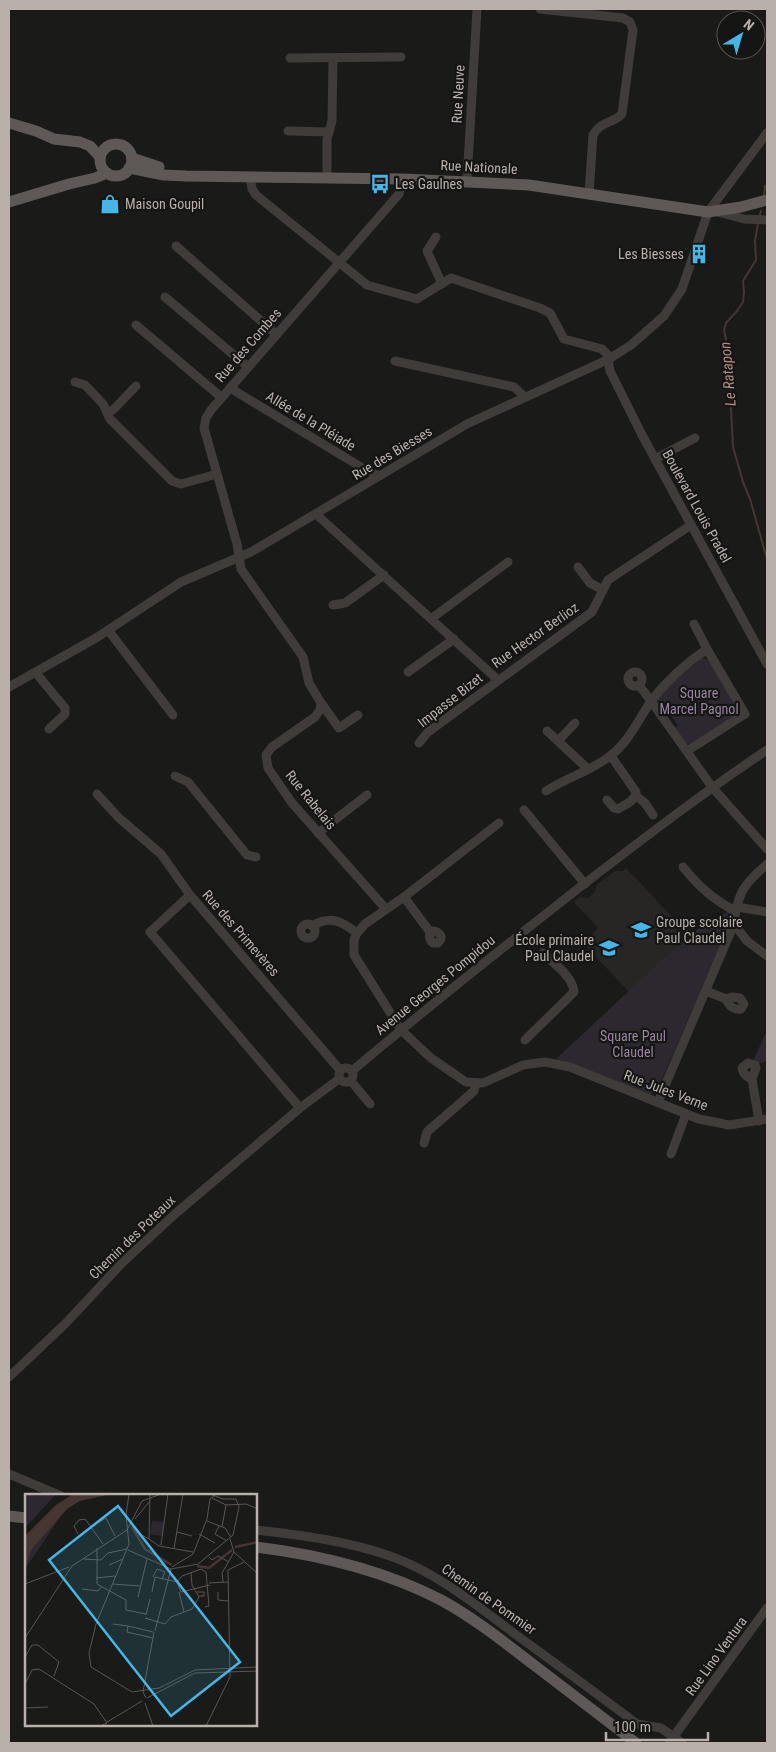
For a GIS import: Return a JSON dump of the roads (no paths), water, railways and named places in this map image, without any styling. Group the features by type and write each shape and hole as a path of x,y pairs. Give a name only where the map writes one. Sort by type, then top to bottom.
{"main road":[{"path":"9,123 36,131 54,139 80,142 90,146 103,165 119,176 131,163 129,152 117,144 108,146 102,152 103,165"},
{"path":"36,131 84,137 108,146"},
{"name":"Rue Nationale","path":"131,163 164,175 250,178 403,179 529,185 712,212 767,200"},
{"path":"9,202 69,184 92,174 103,165"},
{"path":"9,1516 25,1518"},
{"path":"258,1547 318,1557 362,1567 406,1584 442,1601 484,1627 636,1743"}],"street":[{"name":"Rue Neuve","path":"467,181 477,9"},
{"path":"540,9 623,18 630,22 633,30 622,114 618,118 602,124 593,135 589,194"},
{"path":"290,58 401,57"},
{"path":"327,178 327,139 332,121 333,58"},
{"path":"288,131 329,132"},
{"name":"Rue des Biesses","path":"9,687 108,630 186,580 238,558 317,514 467,424 609,359 648,332 664,316 686,280 712,212 767,134"},
{"path":"250,178 252,189 256,195 367,285 417,300 451,278 550,313 564,339 602,349 609,359"},
{"name":"Rue des Combes","path":"238,558 237,544 204,428 206,418 221,397 399,194 403,179"},
{"name":"Rue Nationale","path":"712,212 744,219 767,220"},
{"path":"436,237 427,251 442,284"},
{"path":"176,246 276,334"},
{"path":"165,297 248,367"},
{"path":"136,325 221,397"},
{"name":"Boulevard Louis Pradel","path":"609,359 610,371 655,459 767,664"},
{"path":"395,361 514,387 525,397"},
{"path":"75,382 85,385 103,404 110,419 172,481 181,484 217,474"},
{"path":"107,412 113,410 136,386"},
{"name":"Allée de la Pléiade","path":"230,388 379,476"},
{"path":"655,459 695,438"},
{"name":"Rue Hector Berlioz","path":"317,514 498,680 592,612 608,580 691,525"},
{"path":"238,558 241,569 303,657 309,683 339,728 358,715"},
{"path":"432,618 508,562"},
{"path":"578,567 590,582 603,590"},
{"path":"333,605 345,603 384,575"},
{"path":"687,751 746,714 694,624"},
{"path":"108,630 173,715"},
{"path":"408,672 454,639"},
{"path":"546,791 563,780 611,756 627,738 651,700 666,681 707,649"},
{"path":"36,672 65,708 65,714 49,729"},
{"name":"Impasse Bizet","path":"420,743 428,732 498,680"},
{"path":"639,685 712,787 767,849"},
{"name":"Rue Rabelais","path":"321,703 320,710 315,717 272,747 266,755 268,768 292,803 386,909"},
{"path":"558,741 575,723"},
{"path":"547,731 588,769"},
{"name":"Avenue Georges Pompidou","path":"352,1076 401,1030 585,884 712,787 767,750"},
{"path":"611,756 636,792 636,796 645,803 652,815"},
{"path":"175,776 188,782 247,855 256,858"},
{"path":"97,794 119,818 161,854 190,895"},
{"path":"318,833 368,795"},
{"path":"607,800 614,808 618,809 636,796"},
{"path":"524,810 585,884"},
{"path":"424,1144 426,1132 474,1091 476,1083 466,1082 431,1058 401,1030 354,954 354,940 356,933 365,924 404,897 498,823"},
{"path":"658,1102 734,924 741,892 767,864"},
{"path":"683,867 696,884 716,900 736,909 767,912"},
{"name":"Rue des Primevères","path":"300,1108 150,932 190,895 340,1075"},
{"path":"404,897 430,932"},
{"path":"312,926 323,920 336,921 344,923 356,933"},
{"path":"734,924 747,941 767,956"},
{"path":"525,1040 574,992 574,985 569,978 543,953"},
{"path":"706,991 726,999"},
{"name":"Rue Jules Verne","path":"476,1083 483,1083 523,1065 545,1062 570,1067 699,1119 729,1124 763,1120"},
{"path":"300,1108 346,1068 370,1104"},
{"path":"340,1075 345,1083 352,1076"},
{"path":"752,1079 763,1120"},
{"name":"Chemin des Poteaux","path":"9,1377 66,1323 122,1263 175,1214 300,1108"},
{"path":"671,1154 686,1114"},
{"path":"9,1474 56,1494"},
{"name":"Chemin de Pommier","path":"258,1530 298,1535 369,1550 391,1556 420,1569 476,1604 637,1724 657,1726 675,1741"},
{"name":"Rue Lino Ventura","path":"675,1741 767,1608"}],"waterway":[{"name":"Le Ratapon","path":"764,196 765,186 767,185"},
{"name":"Le Ratapon","path":"759,217 761,211"},
{"name":"Le Ratapon","path":"758,223 755,241 756,260 743,281 743,302 726,323 724,330 729,354 725,370 730,390 733,447 767,559"}],"place":[{"name":"Les Gaulnes","path":"380,184"},
{"name":"Maison Goupil","path":"110,204"},
{"name":"Les Biesses","path":"699,254"},
{"name":"Groupe scolaire Paul Claudel","path":"641,930"},
{"name":"École primaire Paul Claudel","path":"609,948"}],"park label":[{"name":"Square Marcel Pagnol","path":"699,702"},
{"name":"Square Paul Claudel","path":"633,1044"}]}
